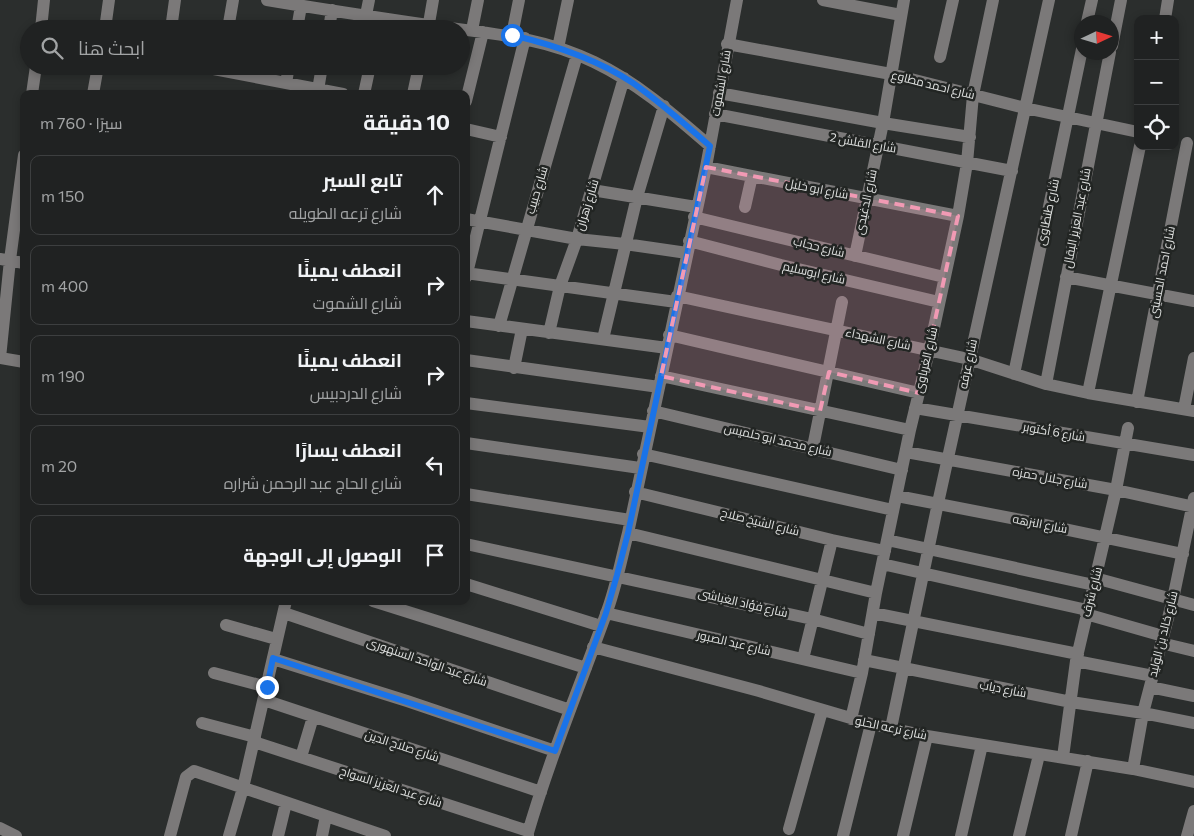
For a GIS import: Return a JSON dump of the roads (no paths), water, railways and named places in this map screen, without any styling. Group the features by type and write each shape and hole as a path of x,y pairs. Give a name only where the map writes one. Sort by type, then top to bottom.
{"street":[{"path":"41,20 44,0"},
{"path":"106,20 109,0"},
{"path":"172,20 175,0"},
{"path":"230,20 233,0"},
{"path":"267,0 310,4 332,10 366,15 374,20"},
{"path":"366,15 369,0"},
{"path":"429,20 433,0"},
{"path":"468,90 478,31 478,0"},
{"path":"470,260 501,137 519,37 519,0"},
{"path":"558,48 568,0"},
{"name":"شارع الشموت","path":"528,834 555,751 606,613 617,575 706,167 737,0"},
{"path":"823,0 901,15"},
{"name":"شارع الدغيدى","path":"855,256 883,123 904,0"},
{"path":"940,58 953,0"},
{"name":"شارع الغرباوى","path":"851,719 910,430 958,216 967,163 973,95 993,0"},
{"name":"شارع عرفه","path":"891,728 969,359 1026,108 1048,0"},
{"path":"1089,15 1092,0"},
{"path":"1118,15 1121,0"},
{"path":"1166,15 1168,0"},
{"path":"302,20 310,4"},
{"path":"330,20 332,10"},
{"path":"470,30 519,37 577,55 624,78 664,106 710,146"},
{"name":"شارع احمد مطاوع","path":"728,44 891,74 1067,118 1134,131"},
{"name":"شارع حبيب","path":"499,326 513,281 525,230 577,55"},
{"name":"شارع طنطاوى","path":"1014,374 1080,60"},
{"name":"شارع عبد العزيز البقال","path":"1046,384 1108,60"},
{"path":"33,90 35,75"},
{"path":"94,90 96,75"},
{"path":"249,75 318,90 320,75"},
{"path":"286,83 287,75"},
{"path":"365,90 368,75"},
{"path":"414,90 417,75"},
{"name":"شارع زهران","path":"549,333 560,286 577,239 624,78"},
{"path":"719,92 883,123 970,137"},
{"path":"603,339 637,197 664,106"},
{"name":"شارع القلش 2","path":"715,114 1012,171"},
{"path":"470,130 501,137"},
{"name":"شارع احمد الحسينى","path":"1137,402 1185,142"},
{"path":"1088,393 1139,150"},
{"name":"شارع ابو خليل","path":"706,167 958,216"},
{"path":"745,207 752,176"},
{"path":"20,177 5,260 0,358 20,361"},
{"name":"شارع حجاب","path":"592,190 637,197 855,256 944,277"},
{"name":"شارع ابوسليم","path":"470,220 577,239 625,244 688,247 781,265 939,302"},
{"path":"5,260 20,262"},
{"name":"شارع الشهداء","path":"470,276 614,294 677,299 837,330 969,359 1046,384 1189,410"},
{"path":"1066,276 1194,301"},
{"path":"812,448 842,302"},
{"path":"470,322 667,348"},
{"path":"514,368 522,329"},
{"path":"669,334 918,393"},
{"path":"1189,410 1194,358"},
{"path":"470,361 514,368 660,381 910,430"},
{"path":"470,404 650,427"},
{"name":"شارع 6 أكتوبر","path":"915,408 1194,456"},
{"name":"شارع محمد ابو حلميس","path":"653,411 902,470"},
{"name":"شارع شرف","path":"1063,757 1077,657 1116,490 1128,428"},
{"path":"470,443 640,468"},
{"name":"شارع جلال حمزه","path":"906,452 1193,504"},
{"path":"643,454 893,510"},
{"name":"شارع الشيخ صلاح","path":"635,492 832,540 929,549 1095,582 1194,605"},
{"path":"470,495 629,527 822,581 876,593"},
{"name":"شارع النزهه","path":"897,496 1187,553"},
{"name":"شارع خالد بن الوليد","path":"1134,769 1143,712 1187,553 1193,504"},
{"path":"803,659 832,540"},
{"name":"شارع فؤاد الغباشى","path":"470,545 617,575 812,619 869,634"},
{"path":"882,564 1087,612 1194,651"},
{"path":"470,585 601,626"},
{"path":"386,605 586,668"},
{"path":"229,836 255,740 276,639 285,607"},
{"name":"شارع عبد الواحد السنهورى","path":"285,607 570,710"},
{"name":"شارع عبد الصبور","path":"606,613 803,659 863,667"},
{"path":"873,613 1077,657 1194,696"},
{"path":"226,625 276,639"},
{"name":"شارع ترعه الحلو","path":"593,647 759,691 871,724 927,736 1134,769 1194,782"},
{"path":"273,658 555,751"},
{"name":"شارع دياب","path":"863,667 903,668 1071,702 1143,712 1194,723"},
{"path":"214,673 267,687"},
{"name":"شارع صلاح الدين","path":"264,700 541,792"},
{"path":"789,829 822,711"},
{"path":"301,757 313,717"},
{"name":"شارع عبد العزيز السواح","path":"202,723 528,834"},
{"path":"843,836 871,724"},
{"path":"903,836 927,736"},
{"path":"960,836 982,745"},
{"path":"1019,836 1039,755"},
{"path":"1071,836 1088,761"},
{"path":"170,836 186,777 190,773 198,772 286,804 326,816 367,833 385,836"},
{"path":"278,836 286,804"},
{"path":"1187,836 1194,811"},
{"path":"322,836 326,816"},
{"path":"0,828 16,836"}]}
